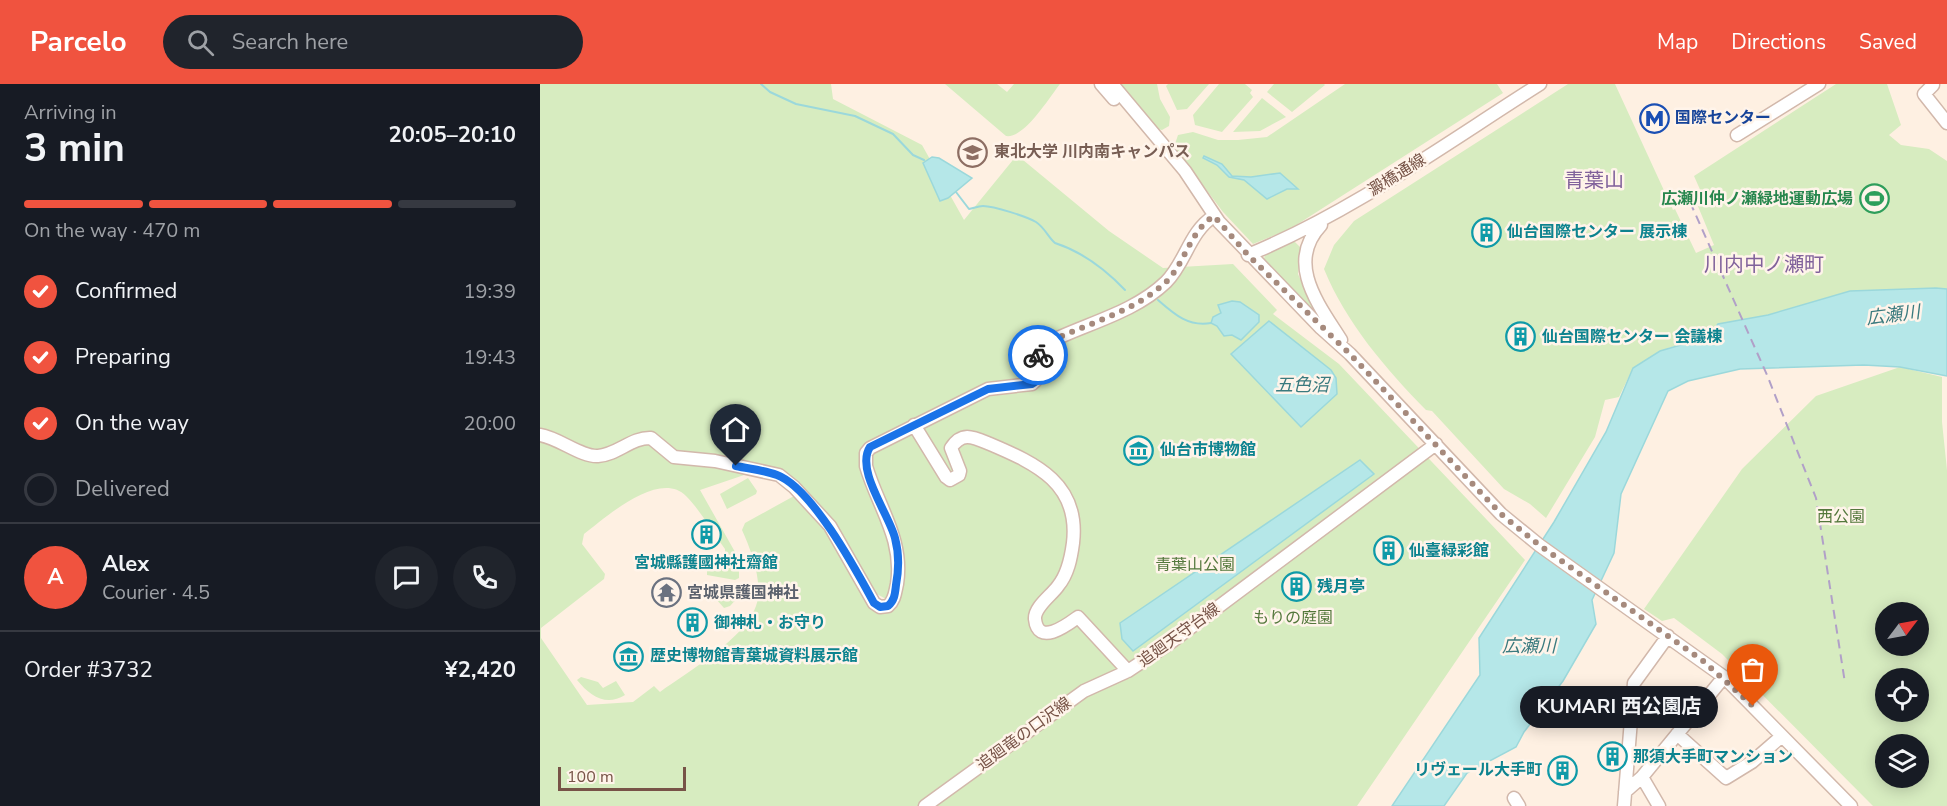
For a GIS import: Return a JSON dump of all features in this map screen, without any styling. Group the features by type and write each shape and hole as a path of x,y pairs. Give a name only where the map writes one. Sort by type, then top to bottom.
{"street":[{"path":"1101,84 1157,147 1197,199 1203,201"},
{"path":"1112,84 1179,164 1202,194 1203,201 1214,216 1248,255 1350,354 1501,514 1539,545 1724,677 1847,805"},
{"name":"澱橋通線","path":"1248,255 1334,215 1540,84"},
{"path":"1737,135 1819,84"},
{"path":"1933,85 1924,94 1947,123"},
{"path":"1334,215 1312,236 1304,266 1313,295 1350,354"},
{"path":"540,435 555,437 594,456 605,455 642,438 651,438 674,457 715,461 779,475 795,487 830,526 874,603 880,607 892,602 899,559 895,538 869,478 865,459 870,447 988,389 1032,384 1038,380 1041,372 1038,352 1043,345 1144,299 1173,273 1198,228 1214,216"},
{"name":"追廻天守台線","path":"914,425 950,480 959,475 960,471 951,448 959,438 969,435 1025,461 1064,490 1071,507 1073,523 1068,568 1059,585 1038,610 1035,619 1040,629 1047,634 1056,633 1078,617 1128,671 1436,444"},
{"path":"1624,806 1634,684 1664,633"},
{"name":"追廻竜の口沢線","path":"926,806 1084,691 1128,671"},
{"path":"1625,792 1642,777 1724,677"},
{"path":"1677,734 1726,778 1752,762 1782,736"},
{"path":"1642,777 1659,806"}],"green space":[{"path":"540,84 831,84 833,99 922,145 964,220 1017,155 1109,231 1163,268 1233,264 1277,310 1273,314 1339,364 1525,560 1357,806 540,806","holes":["750,473 798,486 875,593 886,599 892,609 877,612 868,604 824,528 794,496 745,523 742,530 752,557 757,578 758,597 750,618 741,630 714,654 660,692 654,686 633,702 587,705 541,638 541,628 604,579 605,574 582,544 584,534 618,508 647,492 662,488 675,489 686,496 702,515 725,549 725,558 707,571 707,575 735,580 739,578 739,559 700,490"]},
{"path":"945,84 997,84 1007,92 1014,84 1060,84 1028,125 1013,135 1006,136"},
{"path":"1120,84 1157,84 1160,99 1170,117 1169,126 1162,130 1158,129"},
{"path":"1168,84 1209,84 1187,109 1177,110 1166,86"},
{"path":"1219,84 1245,84 1252,90 1250,93 1253,97 1222,132 1195,125 1193,115"},
{"path":"1274,84 1325,85 1292,112 1267,92"},
{"path":"1345,84 1497,84 1503,93 1290,229 1253,244 1223,212 1174,147 1178,135 1193,132 1218,140 1267,137"},
{"path":"1568,84 1615,84 1673,210 1675,209 1696,253 1714,245 1695,199 1702,194 1694,176 1836,84 1887,84 1901,125 1889,135 1901,145 1929,149 1947,161 1947,289 1936,288 1718,324 1708,337 1668,348 1633,368 1619,397 1605,400 1595,437 1546,518 1530,504 1504,489 1432,411 1426,410 1396,378 1355,327 1324,269 1334,245 1354,221"},
{"path":"1262,98 1286,117 1260,131 1233,132"},
{"path":"1294,241 1301,248 1298,274 1316,315 1264,260 1265,253"},
{"name":"西公園","path":"1900,367 1942,377 1942,422 1947,470 1947,806 1873,806 1722,654 1674,618 1662,621 1644,609 1742,469 1816,396"},
{"path":"748,478 757,491 756,494 727,509 720,494"},
{"path":"711,586 737,589 740,595 730,606 724,608 708,590"},
{"path":"581,677 598,682 603,688 616,681 625,695 611,700 599,698 587,691 577,680"}],"water":[{"path":"1204,156 1222,164 1232,176 1251,177 1280,173 1298,189 1287,189 1267,199 1244,180 1229,177 1217,165 1203,158"},
{"path":"932,157 939,158 972,178 948,198 940,201 923,163"},
{"name":"広瀬川","path":"1947,289 1947,376 1900,367 1864,365 1740,369 1688,381 1668,391 1621,494 1614,553 1592,600 1596,624 1563,681 1524,732 1516,747 1467,773 1444,806 1392,806 1480,675 1479,638 1554,522 1606,432 1633,368 1660,351 1708,337 1718,324 1768,315 1850,291"},
{"path":"1232,301 1240,302 1259,315 1259,322 1241,340 1232,335 1224,336 1217,326 1211,323 1213,317 1221,313 1218,305"},
{"name":"五色沼","path":"1269,321 1331,370 1336,378 1337,394 1301,427 1231,354"},
{"path":"1360,460 1374,474 1133,651 1122,639 1120,623"}],"waterway":[{"path":"761,84 770,92 796,104 855,116 893,134 913,155 924,160"},
{"path":"956,192 969,209 988,206 1036,222 1055,243 1093,262 1125,290"},
{"path":"1158,300 1188,321 1211,323"}],"railway":[{"path":"1690,202 1767,375 1816,498 1845,683"}],"way so far":[{"path":"1038,355 1043,345 1124,309 1155,291 1173,273 1198,228 1214,216 1248,255 1350,354 1501,514 1539,545 1702,660 1724,677 1753,706"}],"place":[{"name":"国際センター","path":"1654,118"},
{"name":"東北大学 川内南キャンパス","path":"973,152"},
{"name":"広瀬川仲ノ瀬緑地運動広場","path":"1874,199"},
{"name":"仙台国際センター 展示棟","path":"1486,232"},
{"name":"仙台国際センター 会議棟","path":"1521,337"},
{"name":"仙台市博物館","path":"1139,450"},
{"name":"宮城縣護國神社齋館","path":"706,535"},
{"name":"仙臺緑彩館","path":"1388,551"},
{"name":"残月亭","path":"1296,587"},
{"name":"宮城県護国神社","path":"666,593"},
{"name":"御神札・お守り","path":"693,623"},
{"name":"歴史博物館青葉城資料展示館","path":"629,656"},
{"name":"KUMARI 西公園店","path":"1753,706"},
{"name":"那須大手町マンション","path":"1612,757"},
{"name":"リヴェール大手町","path":"1563,770"}],"district":[{"name":"青葉山","path":"1594,180"},
{"name":"川内中ノ瀬町","path":"1764,264"}],"route":[{"path":"736,466 779,475 795,487 830,526 874,603 880,607 888,606 894,597 899,559 887,516 869,478 866,453 870,447 978,393 999,387 1032,384 1038,380 1041,372 1038,355"}],"park label":[{"name":"青葉山公園","path":"1195,565"},
{"name":"もりの庭園","path":"1293,618"}]}
